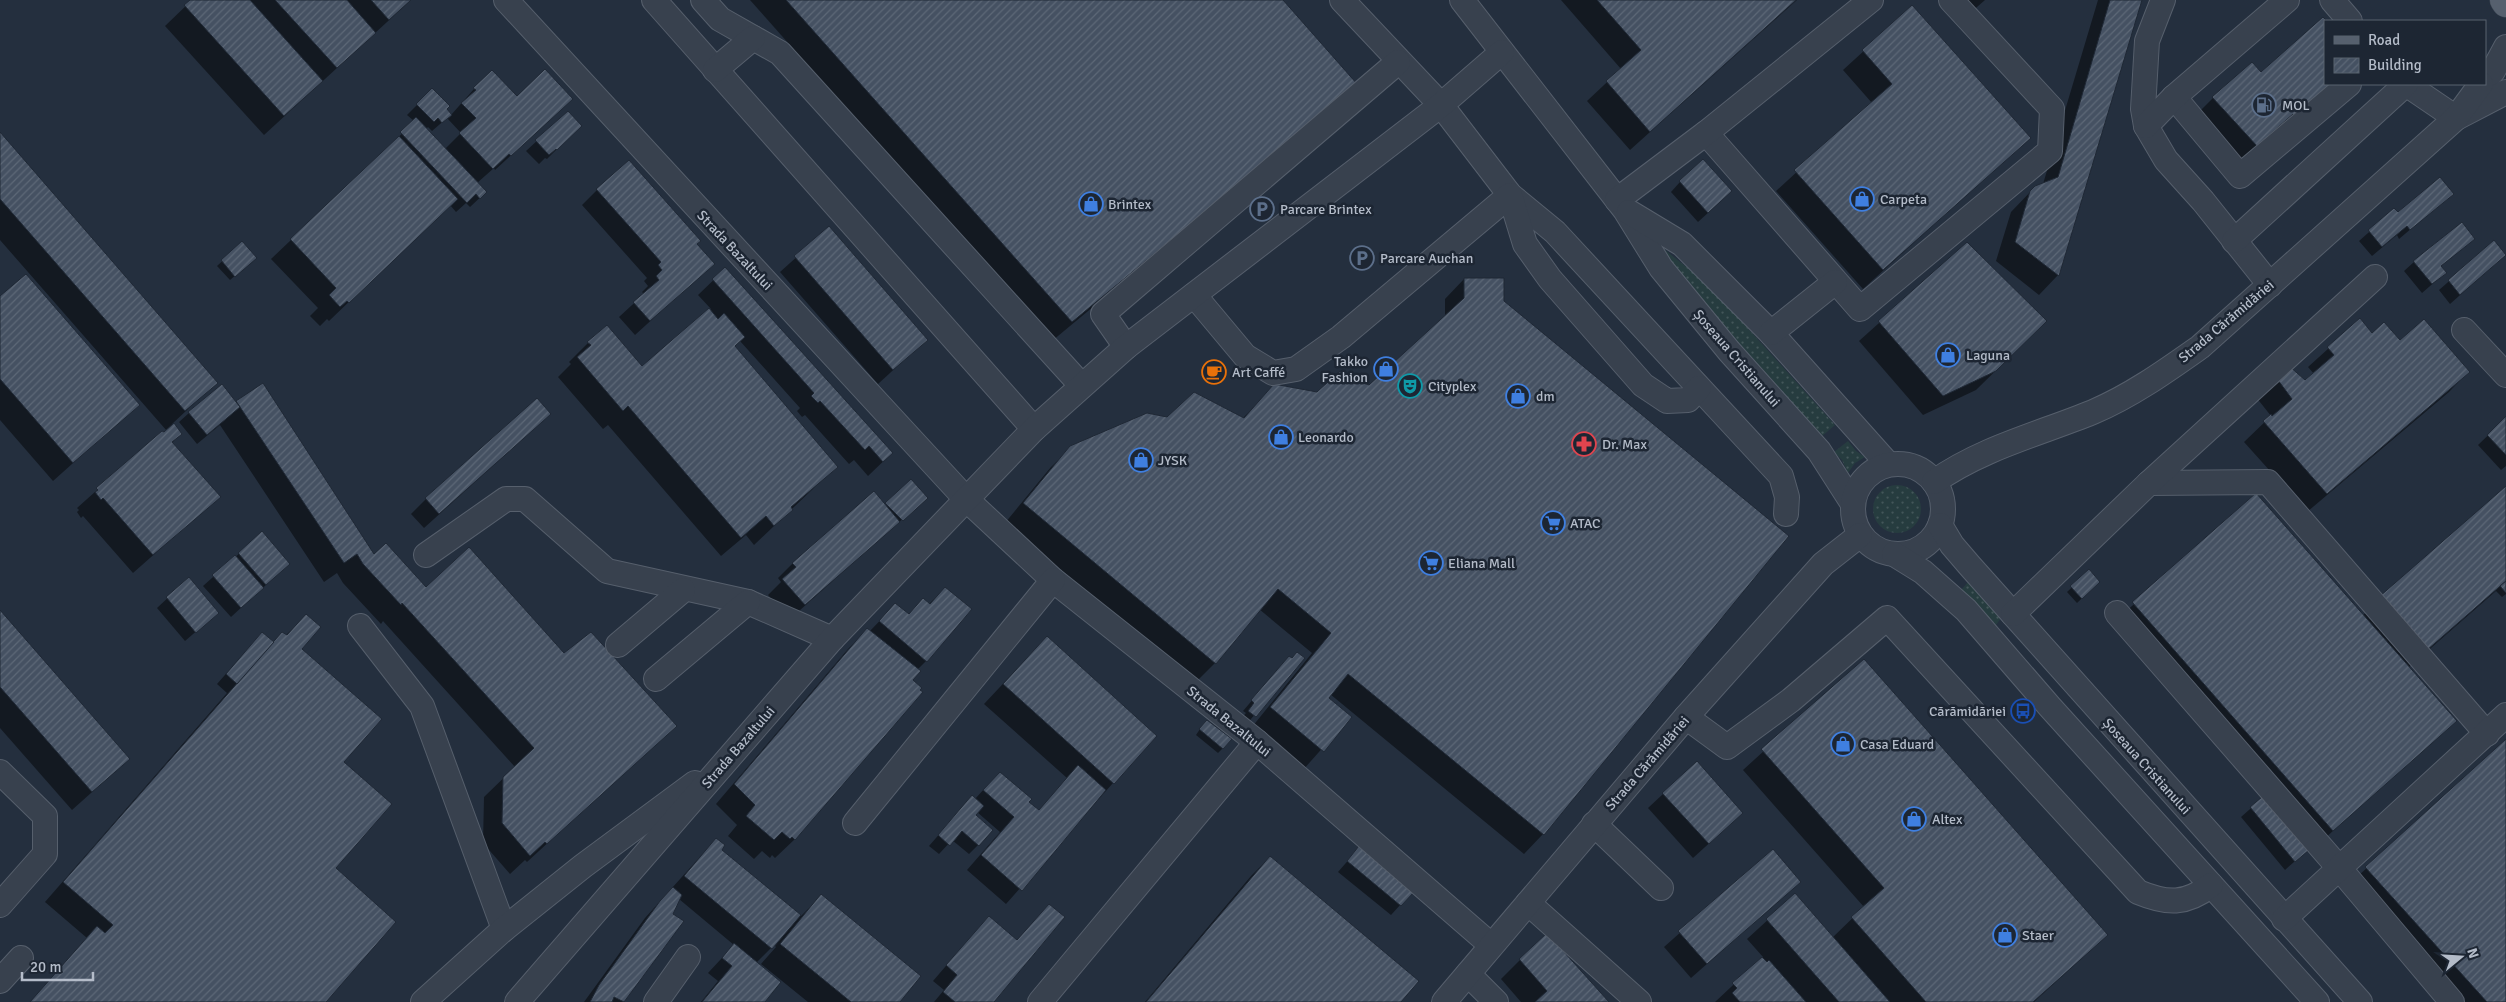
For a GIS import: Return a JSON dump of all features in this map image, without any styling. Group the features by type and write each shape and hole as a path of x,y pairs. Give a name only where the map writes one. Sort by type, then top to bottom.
{"street":[{"name":"Strada Bazaltului","path":"506,0 966,499 1053,580 1257,742 1491,945"},
{"path":"654,0 1034,429"},
{"path":"703,0 720,19 780,53 1081,385"},
{"path":"1342,0 1398,62 1441,105 1510,195 1555,232 1781,476 1787,496 1786,514"},
{"path":"1621,205 1706,133 1872,0"},
{"path":"1706,133 1860,309 2050,151 2052,109 1951,0"},
{"path":"2164,0 2147,41 2142,108 2146,126 2166,160 2270,285"},
{"path":"2146,126 2174,97 2287,0"},
{"path":"2332,0 2349,20"},
{"name":"Șoseaua Cristianului","path":"1473,4 1502,52 1621,205 1661,268 1729,351 1819,451 1853,504"},
{"path":"715,70 753,38"},
{"path":"2486,79 2493,71 2506,47"},
{"name":"Strada Bazaltului","path":"518,1002 832,639 1034,429 1081,385 1126,347 1441,105 1502,52"},
{"path":"1126,347 1103,314 1398,62"},
{"path":"2174,97 2240,176 2348,85"},
{"path":"2234,241 2405,85"},
{"path":"2407,85 2456,118"},
{"name":"Strada Cărămidăriei","path":"1934,482 1977,456 2094,411 2156,378 2200,347 2456,118 2480,85"},
{"name":"Strada Cărămidăriei","path":"2456,118 2506,92"},
{"path":"1194,295 1245,356 1273,373 1296,369 1341,337 1510,195"},
{"path":"1510,195 1525,244 1550,279 1643,385 1667,400 1688,400 1699,388"},
{"name":"Șoseaua Cristianului","path":"1621,205 1682,244 1771,334 1888,464"},
{"path":"2013,614 2149,483 2376,277"},
{"path":"1771,334 1835,282"},
{"path":"2464,330 2506,375"},
{"path":"1894,554 1905,553 1921,547 1934,535 1940,525 1943,507 1934,482 1916,467 1902,464 1888,464 1874,470 1864,478 1856,490 1853,517 1860,534 1878,549 1894,554 1923,572 1966,610 2050,707 2317,1002"},
{"path":"2149,483 2268,482 2487,734"},
{"path":"426,555 506,499 525,499 607,571 683,590 748,602 832,639"},
{"name":"Șoseaua Cristianului","path":"1940,525 1952,545 2360,1002"},
{"name":"Strada Cărămidăriei","path":"1444,1002 1686,717 1823,564 1860,534"},
{"path":"855,823 1053,580"},
{"path":"618,645 683,590"},
{"path":"656,679 748,602"},
{"path":"2117,614 2340,868 2452,1002"},
{"path":"1686,717 1727,747 1791,700 1887,618 2138,892 2154,898 2187,900 2211,885"},
{"path":"360,626 422,706 504,928"},
{"path":"2284,919 2506,715"},
{"path":"1040,1002 1257,742"},
{"path":"423,1002 504,928 583,866 729,759"},
{"path":"0,772 45,816 45,854 0,905"},
{"path":"1594,824 1661,888"},
{"path":"1528,904 1639,1002"},
{"path":"659,1001 688,957"},
{"path":"0,981 21,958"},
{"path":"1468,974 1496,1002"}],"green space":[{"path":"1651,239 1708,284 1835,425 1821,437 1684,281"},
{"path":"1848,441 1856,451 1865,457 1855,463 1848,473 1842,460 1834,452"},
{"path":"1897,485 1906,487 1914,492 1919,500 1921,509 1919,518 1914,526 1906,531 1897,533 1888,531 1880,526 1875,518 1873,509 1875,500 1880,492 1888,487"},
{"path":"1969,581 2001,618 1996,625 1961,590"}],"building":[{"path":"190,0 250,0 323,81 284,116 184,5"},
{"path":"275,0 347,0 376,33 337,68"},
{"path":"371,0 411,0 389,20"},
{"name":"Brintex","path":"786,0 1283,0 1358,85 1072,322"},
{"path":"1597,0 1796,0 1650,132 1606,81 1641,50"},
{"path":"2110,0 2142,0 2059,276 2015,242 2030,191 2035,186 2058,177"},
{"path":"1912,5 2031,138 1883,270 1794,170 1892,84 1862,50"},
{"path":"2323,17 2326,20 2324,20 2324,85 2340,85 2299,121 2293,114 2257,146 2212,97 2252,62 2261,72"},
{"path":"545,69 573,99 511,156 509,154 493,169 459,133 476,118 461,103 476,90 473,88 492,70 517,96"},
{"path":"432,88 450,106 447,109 452,115 442,123 438,118 434,122 416,104"},
{"path":"568,111 582,126 557,150 549,155 535,140"},
{"path":"416,117 487,192 480,199 476,194 467,203 400,132"},
{"path":"0,132 218,383 185,411 0,199"},
{"path":"399,136 458,199 349,303 347,301 340,307 329,295 336,288 290,239"},
{"path":"1703,159 1732,191 1708,213 1679,181"},
{"path":"629,160 701,241 697,244 715,264 650,321 633,302 659,280 656,276 662,270 658,265 661,262 596,189"},
{"path":"2440,177 2454,194 2410,230 2407,226 2382,247 2368,230 2394,208 2398,212"},
{"path":"2462,222 2475,239 2441,266 2447,273 2432,284 2413,261"},
{"path":"829,226 928,340 893,370 794,256"},
{"path":"2494,240 2506,255 2460,295 2448,280"},
{"path":"242,241 257,258 235,277 221,260"},
{"path":"1967,242 2047,321 1996,371 1943,396 1878,321"},
{"path":"725,267 893,453 883,462 869,446 865,450 820,401 818,403 811,396 814,393 712,279"},
{"path":"26,274 140,405 73,463 0,379 0,296"},
{"name":"Eliana Mall","path":"1464,278 1504,278 1504,301 1789,536 1544,835 1348,674 1329,698 1352,717 1324,752 1270,707 1331,633 1278,589 1216,664 1023,503 1070,446 1147,413 1167,417 1194,392 1244,418 1274,384 1317,392 1340,371 1369,385 1464,298"},
{"path":"709,308 718,319 724,313 745,337 735,346 838,467 791,507 793,510 774,526 766,516 741,538 628,406 623,411 577,357 591,345 587,342 607,325 642,366"},
{"path":"2360,318 2372,333 2384,322 2400,340 2424,319 2470,372 2327,494 2263,421 2292,399 2275,376 2288,365 2305,380 2334,355 2327,347"},
{"path":"263,383 374,554 386,543 426,587 469,547 564,653 591,632 677,726 547,844 545,842 530,856 502,823 503,777 534,748 402,603 401,605 363,564 357,554 344,563 236,401"},
{"path":"222,384 240,407 207,435 188,412"},
{"path":"537,398 551,414 439,514 425,498"},
{"path":"2506,416 2506,455 2487,435"},
{"path":"174,423 182,434 172,442 221,497 153,555 103,498 101,500 95,492 98,490 96,488 162,431 164,432"},
{"path":"911,479 928,498 903,521 885,503"},
{"path":"2506,486 2506,581 2426,651 2379,597"},
{"path":"874,491 900,522 805,605 782,579 796,567 792,563"},
{"path":"2256,493 2457,721 2333,831 2132,602"},
{"path":"262,531 290,564 266,585 238,553"},
{"path":"235,555 264,588 241,608 212,575"},
{"path":"2089,569 2100,582 2082,599 2070,586"},
{"path":"189,577 219,613 196,633 166,597"},
{"path":"2506,581 2506,593 2500,586"},
{"path":"945,587 972,609 927,662 879,621 895,603 909,614 923,598 930,604"},
{"path":"0,610 130,759 92,792 0,687"},
{"path":"306,614 321,627 302,649 382,719 344,762 392,804 336,868 396,922 326,1002 30,1002 97,926 105,933 113,925 63,882 282,632 287,635"},
{"path":"867,628 921,671 913,680 922,688 920,690 923,692 795,840 792,837 790,839 782,832 774,840 746,816 755,805 734,784"},
{"path":"262,632 274,642 237,684 226,674"},
{"path":"1047,636 1157,736 1114,784 1003,684"},
{"path":"1297,652 1305,658 1256,717 1248,711 1254,703 1251,700 1289,656 1292,658"},
{"name":"Altex","path":"1864,659 2108,935 2033,1002 1926,1002 1851,917 1884,888 1761,749"},
{"path":"1207,720 1232,739 1223,749 1199,729"},
{"path":"2506,739 2506,1002 2487,1002 2365,867"},
{"path":"1697,761 1743,813 1709,844 1662,793"},
{"path":"1078,765 1106,790 1022,891 981,855 1014,817 983,790 1000,772 1032,799 1029,802 1039,810"},
{"path":"2268,792 2316,844 2295,862 2250,807"},
{"path":"972,795 984,806 976,815 993,830 979,846 962,831 950,846 938,835"},
{"path":"716,838 725,845 722,850 801,915 772,949 684,876"},
{"path":"1359,846 1414,892 1401,906 1347,861"},
{"path":"1773,849 1801,882 1707,964 1678,931"},
{"path":"1270,856 1419,981 1401,1002 1146,1002"},
{"path":"673,887 682,895 673,914 684,921 624,1002 614,997 612,1002 590,1002 599,985 660,901"},
{"path":"1795,893 1890,1002 1839,1002 1766,919"},
{"path":"821,894 921,976 900,1002 851,1002 780,944"},
{"path":"1049,904 1065,917 994,1002 955,1002 943,992 957,975 946,965 989,916 1017,940"},
{"path":"1547,933 1609,1002 1535,1002 1547,991 1519,959"},
{"path":"734,943 781,982 765,1002 702,1002 732,966 722,958"},
{"path":"1762,957 1767,962 1769,960 1806,1002 1740,1002 1732,993 1737,988 1732,983"}],"place":[{"name":"MOL","path":"2264,105"},
{"name":"Carpeta","path":"1862,199"},
{"name":"Brintex","path":"1091,204"},
{"name":"Parcare Brintex","path":"1262,209"},
{"name":"Parcare Auchan","path":"1362,258"},
{"name":"Laguna","path":"1948,355"},
{"name":"Takko Fashion","path":"1386,369"},
{"name":"Art Caffé","path":"1214,372"},
{"name":"Cityplex","path":"1410,386"},
{"name":"dm","path":"1518,396"},
{"name":"Leonardo","path":"1281,437"},
{"name":"Dr. Max","path":"1584,444"},
{"name":"JYSK","path":"1141,460"},
{"name":"ATAC","path":"1553,523"},
{"name":"Eliana Mall","path":"1431,563"},
{"name":"Cărămidăriei","path":"2023,711"},
{"name":"Casa Eduard","path":"1843,744"},
{"name":"Altex","path":"1914,819"},
{"name":"Staer","path":"2005,935"}]}
